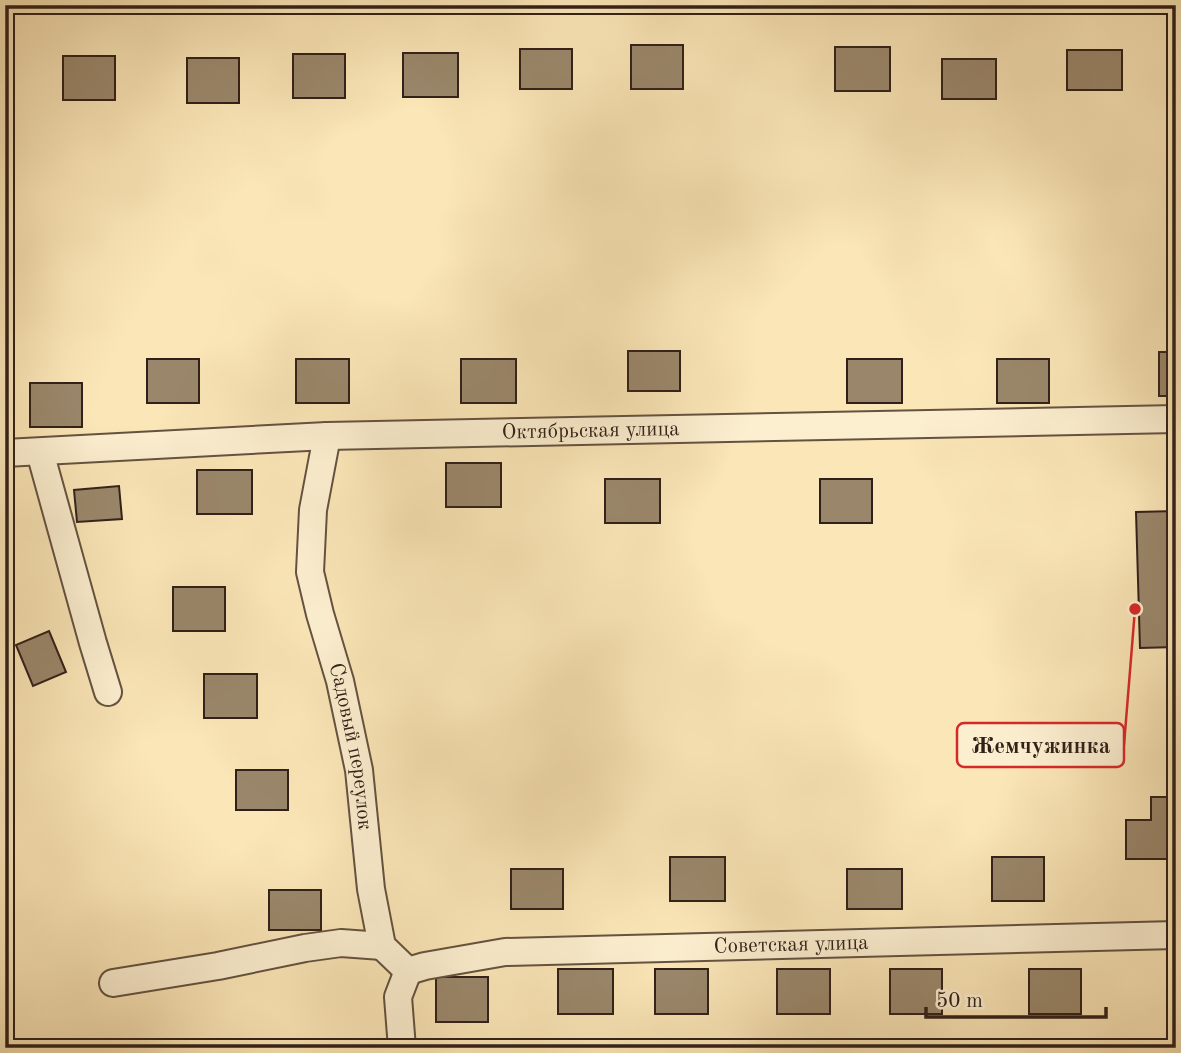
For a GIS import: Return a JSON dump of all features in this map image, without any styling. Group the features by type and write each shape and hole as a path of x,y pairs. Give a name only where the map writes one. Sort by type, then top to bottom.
{"street":[{"name":"Октябрьская улица","path":"5,453 327,436 1176,419"},
{"name":"Садовый переулок","path":"327,436 313,510 310,572 340,681 359,770 371,889 382,946"},
{"path":"40,452 108,692"},
{"name":"Советская улица","path":"408,971 505,952 1176,935"},
{"path":"113,983 341,943 382,946 408,971 398,997 402,1048"}],"building":[{"path":"631,45 683,45 683,89 631,89"},
{"path":"835,47 890,47 890,91 835,91"},
{"path":"520,49 572,49 572,89 520,89"},
{"path":"1067,50 1122,50 1122,90 1067,90"},
{"path":"403,53 458,53 458,97 403,97"},
{"path":"293,54 345,54 345,98 293,98"},
{"path":"63,56 115,56 115,100 63,100"},
{"path":"187,58 239,58 239,103 187,103"},
{"path":"942,59 996,59 996,99 942,99"},
{"path":"628,351 680,351 680,391 628,391"},
{"path":"1159,352 1176,352 1176,396 1159,396"},
{"path":"147,359 199,359 199,403 147,403"},
{"path":"296,359 349,359 349,403 296,403"},
{"path":"461,359 516,359 516,403 461,403"},
{"path":"847,359 902,359 902,403 847,403"},
{"path":"997,359 1049,359 1049,403 997,403"},
{"path":"30,383 82,383 82,427 30,427"},
{"path":"446,463 501,463 501,507 446,507"},
{"path":"197,470 252,470 252,514 197,514"},
{"path":"605,479 660,479 660,523 605,523"},
{"path":"820,479 872,479 872,523 820,523"},
{"path":"119,486 122,519 77,522 74,490"},
{"path":"1176,511 1176,647 1140,648 1136,512"},
{"path":"173,587 225,587 225,631 173,631"},
{"path":"49,631 66,672 33,686 16,645"},
{"path":"204,674 257,674 257,718 204,718"},
{"path":"236,770 288,770 288,810 236,810"},
{"path":"1151,797 1176,797 1176,859 1126,859 1126,820 1151,820"},
{"path":"670,857 725,857 725,901 670,901"},
{"path":"992,857 1044,857 1044,901 992,901"},
{"path":"511,869 563,869 563,909 511,909"},
{"path":"847,869 902,869 902,909 847,909"},
{"path":"269,890 321,890 321,930 269,930"},
{"path":"1176,961 1176,1005 1174,1005"},
{"path":"558,969 613,969 613,1014 558,1014"},
{"path":"655,969 708,969 708,1014 655,1014"},
{"path":"777,969 830,969 830,1014 777,1014"},
{"path":"890,969 942,969 942,1014 890,1014"},
{"path":"1029,969 1081,969 1081,1014 1029,1014"},
{"path":"436,977 488,977 488,1022 436,1022"}],"place":[{"name":"Жемчужинка","path":"1135,609"}]}
